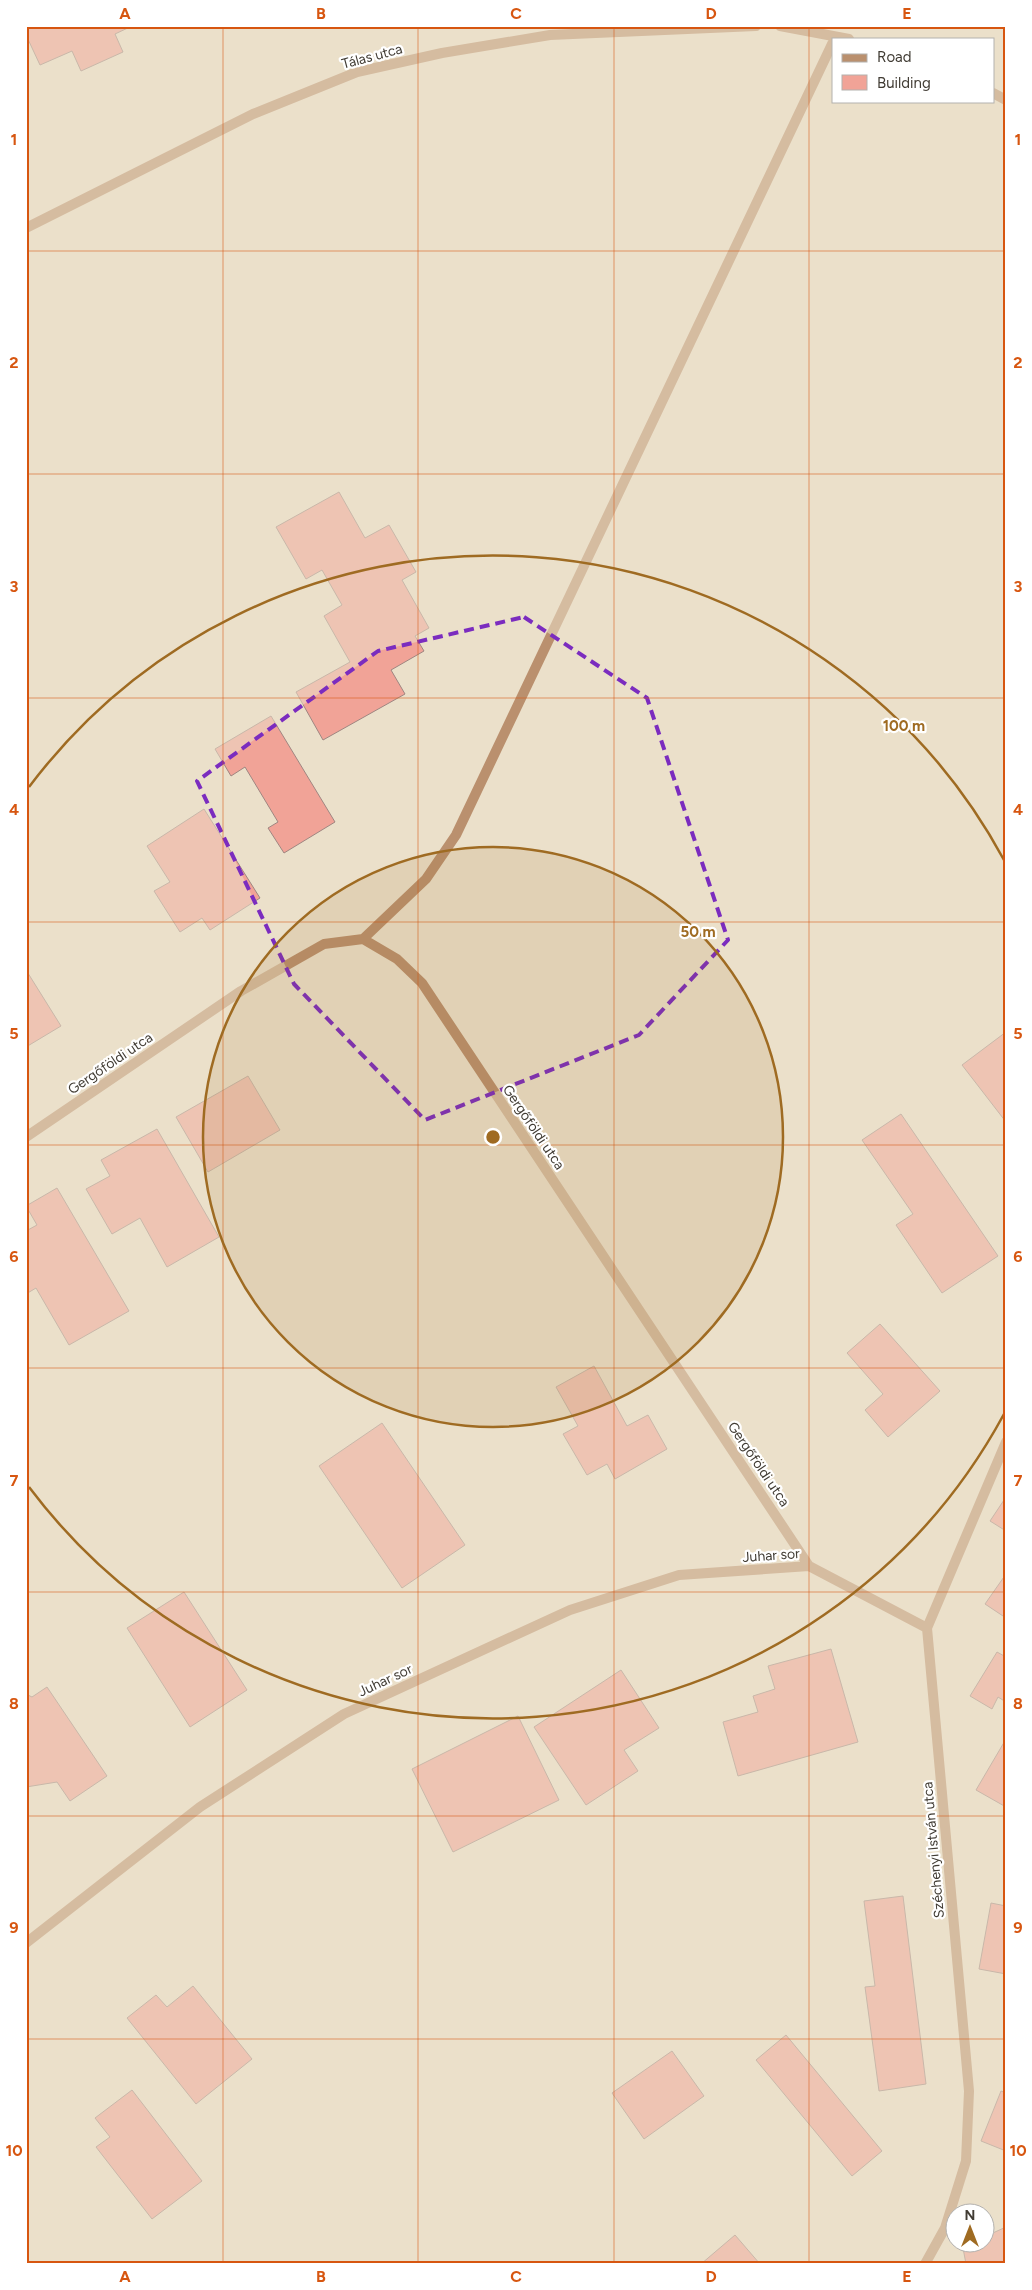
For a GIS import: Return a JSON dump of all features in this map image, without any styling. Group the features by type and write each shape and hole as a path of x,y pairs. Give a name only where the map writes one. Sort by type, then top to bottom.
{"street":[{"name":"Tálas utca","path":"26,228 253,114 358,72 442,52 550,35 756,26"},
{"path":"780,26 832,38"},
{"path":"363,939 426,879 456,835 832,45"},
{"path":"994,94 1006,100"},
{"name":"Gergőföldi utca","path":"26,1137 241,991 324,944 363,939 397,959 422,983 810,1566 927,1628"},
{"name":"Széchenyi István utca","path":"925,2264 945,2228 966,2161 969,2091 927,1628 1005,1446"},
{"name":"Juhar sor","path":"26,1943 200,1807 344,1714 570,1610 634,1589 679,1575 810,1566"}],"highlighted area":[{"path":"524,617 647,698 728,940 639,1035 425,1120 294,984 197,781 378,651"}],"building":[{"path":"26,26 132,26 115,34 123,52 81,71 72,51 40,65 26,35"},
{"path":"339,492 365,538 389,525 416,572 402,580 429,628 415,636 424,651 391,670 405,694 323,740 296,692 350,662 324,616 342,605 322,570 306,579 276,527"},
{"path":"271,716 335,822 284,853 268,828 278,822 245,767 231,776 215,749"},
{"path":"204,809 260,898 210,930 202,918 180,932 154,891 170,882 147,846"},
{"path":"26,970 61,1026 26,1047"},
{"path":"1006,1032 1006,1122 962,1065"},
{"path":"248,1076 280,1130 208,1172 176,1117"},
{"path":"901,1114 998,1256 942,1293 896,1225 913,1214 862,1140"},
{"path":"157,1129 219,1237 167,1267 140,1218 112,1234 86,1189 110,1176 101,1160"},
{"path":"57,1188 129,1311 69,1345 36,1288 26,1294 26,1231 37,1225 26,1206"},
{"path":"880,1324 940,1391 888,1437 865,1410 883,1394 847,1353"},
{"path":"594,1366 627,1426 648,1415 667,1449 615,1479 607,1464 587,1475 563,1434 578,1426 556,1387"},
{"path":"382,1423 465,1545 402,1588 319,1466"},
{"path":"1006,1497 1006,1531 990,1521"},
{"path":"1006,1574 1006,1618 985,1604"},
{"path":"184,1592 247,1690 190,1727 127,1628"},
{"path":"831,1649 858,1742 738,1776 723,1722 758,1712 753,1696 775,1689 768,1666"},
{"path":"997,1652 1006,1657 1006,1702 998,1697 992,1709 970,1696"},
{"path":"621,1670 659,1728 624,1750 638,1771 586,1805 534,1727"},
{"path":"47,1687 107,1776 70,1801 57,1782 26,1787 26,1694 32,1697"},
{"path":"518,1716 559,1800 453,1852 412,1769"},
{"path":"1006,1739 1006,1807 976,1790"},
{"path":"903,1896 926,2084 879,2091 865,1987 875,1986 864,1901"},
{"path":"991,1903 1006,1906 1006,1974 979,1969"},
{"path":"193,1986 252,2059 196,2104 127,2018 156,1995 167,2007"},
{"path":"786,2035 882,2151 852,2176 756,2060"},
{"path":"672,2051 704,2096 644,2139 612,2093"},
{"path":"132,2090 202,2181 152,2219 96,2147 110,2137 95,2118"},
{"path":"1001,2091 1006,2093 1006,2151 981,2141"},
{"path":"1006,2227 1006,2264 966,2264 964,2252 994,2252 994,2232"},
{"path":"735,2235 760,2264 701,2264"}]}
